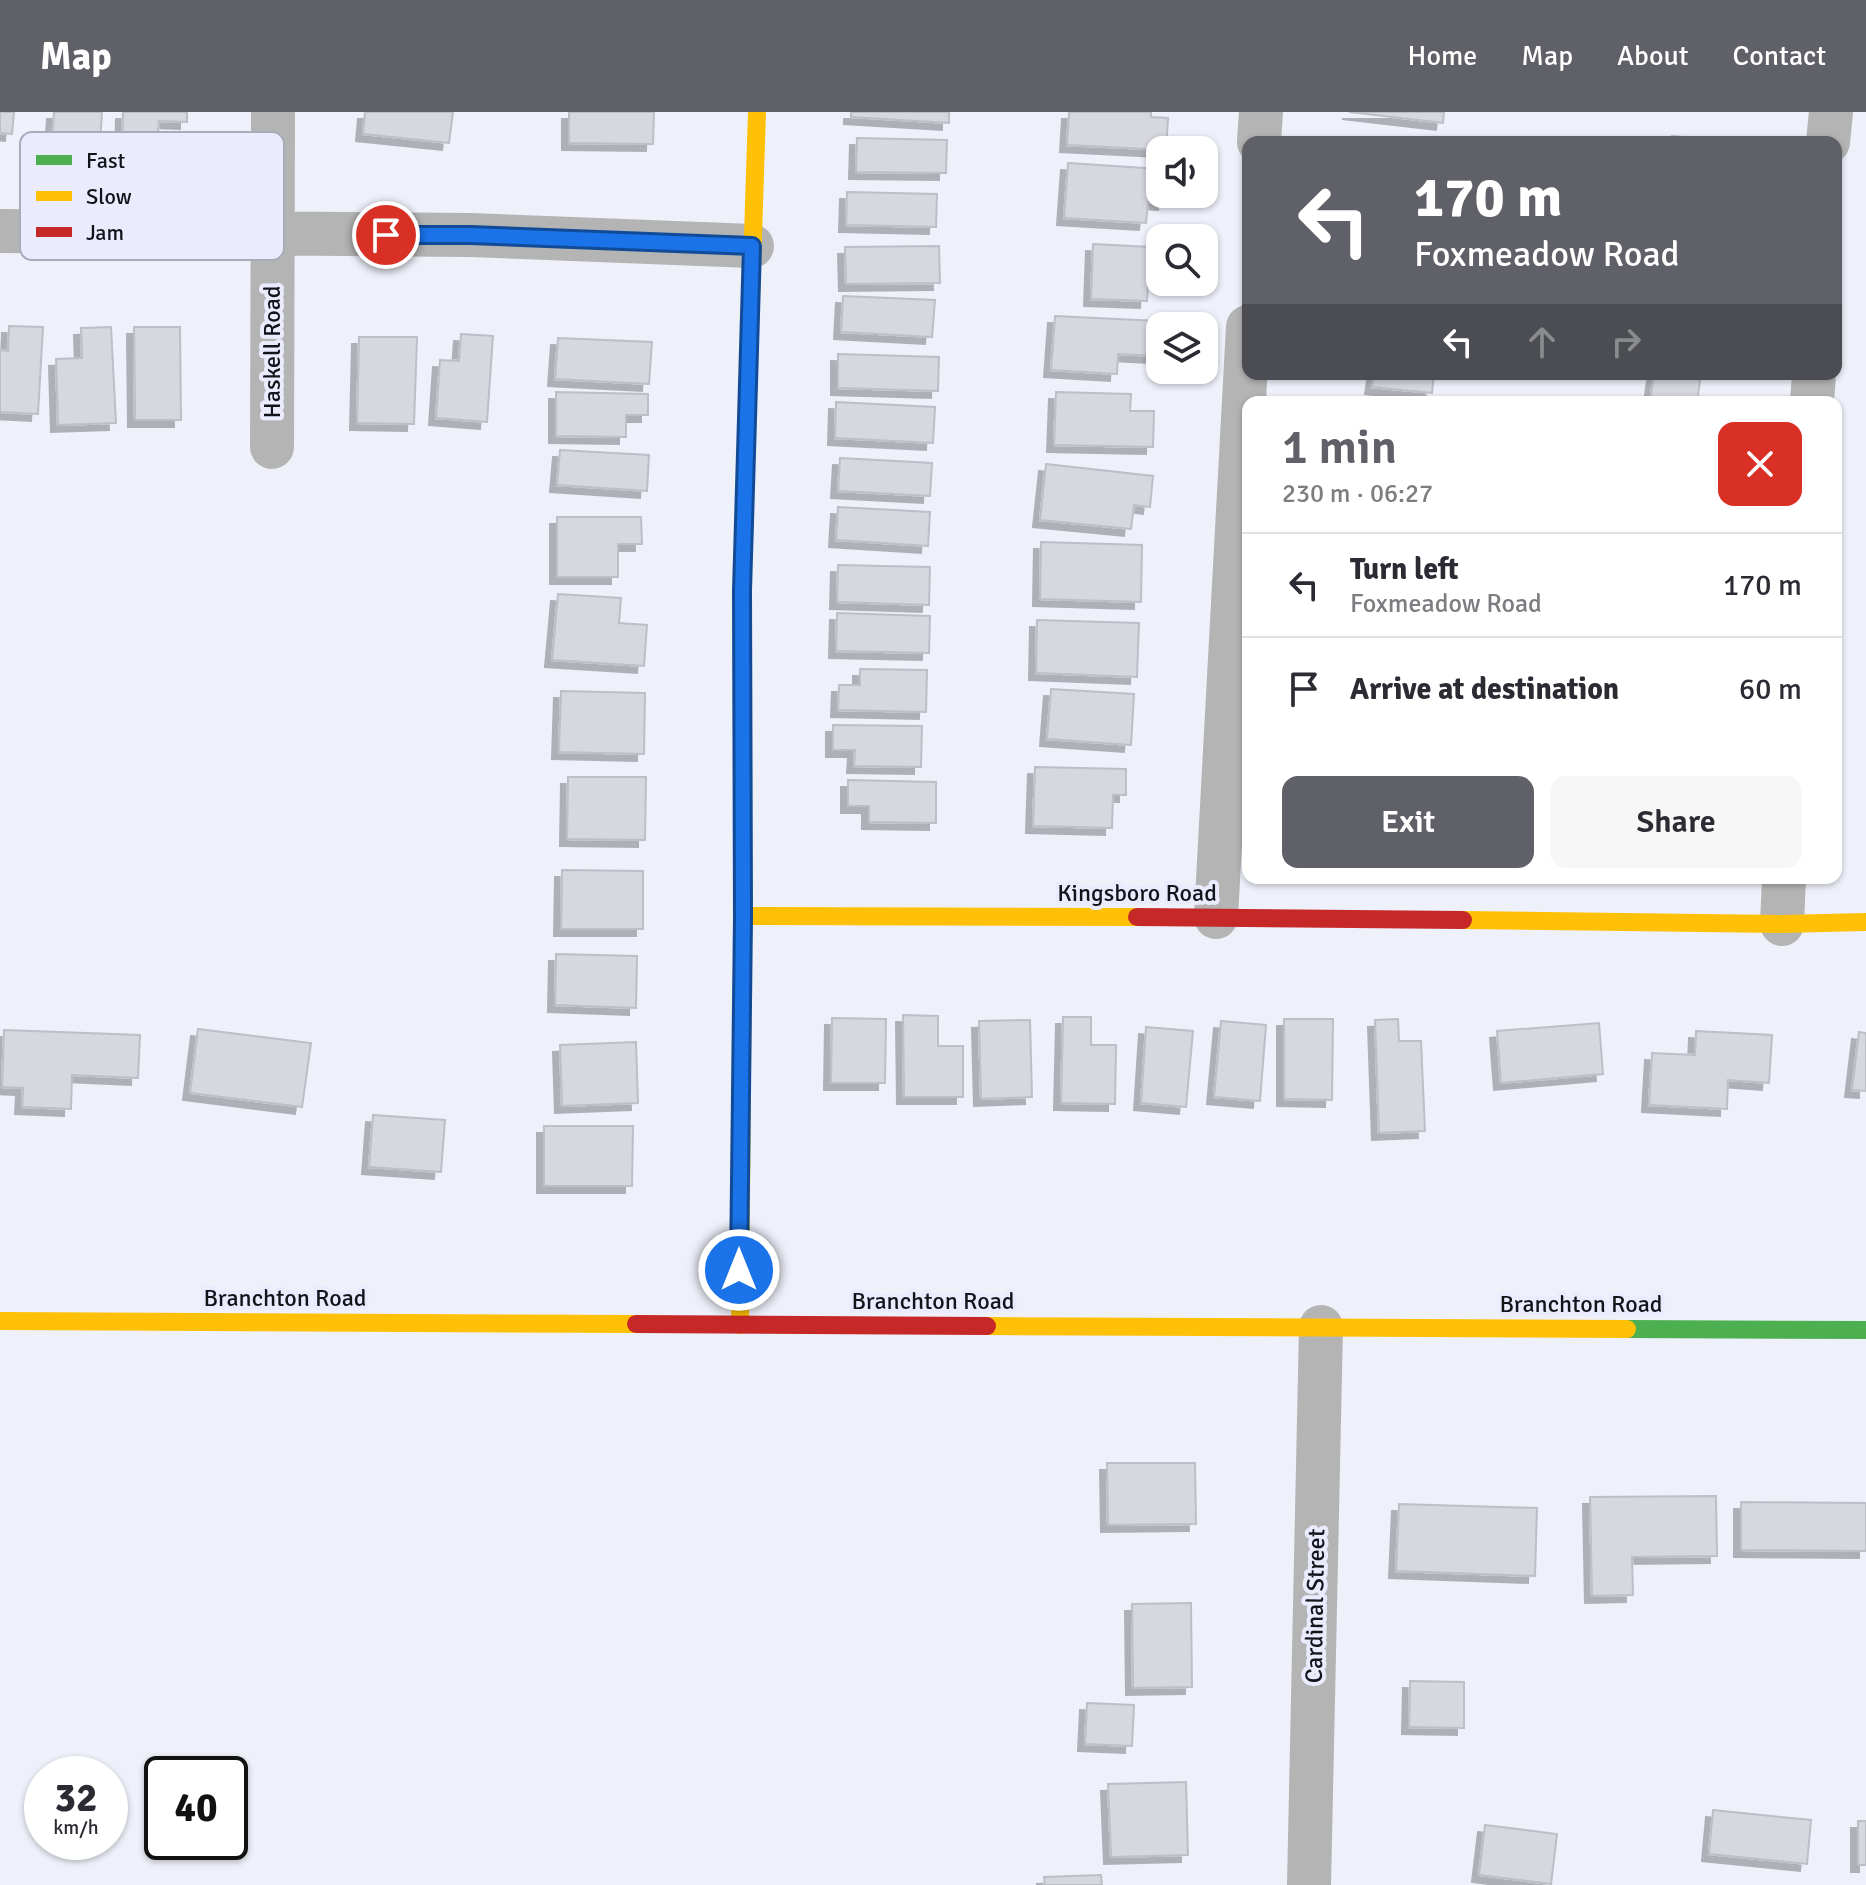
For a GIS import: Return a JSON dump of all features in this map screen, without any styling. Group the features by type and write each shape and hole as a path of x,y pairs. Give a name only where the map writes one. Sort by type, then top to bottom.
{"street":[{"path":"740,1325 742,591 757,112"},
{"path":"1259,136 1261,112"},
{"path":"1829,136 1831,112"},
{"path":"0,231 20,231"},
{"path":"284,234 470,235 752,246"},
{"name":"Haskell Road","path":"272,447 273,260"},
{"path":"1216,917 1242,438"},
{"path":"1782,924 1784,884"},
{"name":"Kingsboro Road","path":"743,916 1216,917 1782,924 1866,922"},
{"name":"Branchton Road","path":"0,1321 1866,1330"},
{"name":"Cardinal Street","path":"1309,1885 1321,1327"}],"building":[{"path":"0,112 14,112 12,134 0,133"},
{"path":"54,112 102,112 101,132 53,132"},
{"path":"123,112 187,112 187,122 159,121 158,132 122,132"},
{"path":"365,112 453,112 449,143 363,134"},
{"path":"569,112 654,112 653,144 569,143"},
{"path":"851,112 949,112 949,123 851,117"},
{"path":"1069,112 1151,112 1151,117 1168,118 1167,136 1146,136 1146,149 1067,145"},
{"path":"1349,112 1444,112 1443,123"},
{"path":"857,138 947,140 946,173 856,172"},
{"path":"1068,163 1146,168 1146,223 1064,218"},
{"path":"847,192 937,194 936,227 846,225"},
{"path":"1093,244 1146,247 1147,301 1091,299"},
{"path":"939,246 940,283 846,284 845,247"},
{"path":"843,296 935,300 932,337 841,332"},
{"path":"1055,316 1146,320 1146,355 1118,354 1117,374 1051,370"},
{"path":"9,326 43,327 38,414 0,412 0,350 8,351"},
{"path":"111,327 116,423 58,425 56,359 82,358 81,328"},
{"path":"134,327 180,327 181,420 135,420"},
{"path":"461,334 493,336 487,422 436,418 440,360 459,361"},
{"path":"359,337 417,337 414,424 357,423"},
{"path":"558,338 652,342 649,384 555,379"},
{"path":"838,354 939,357 938,391 838,388"},
{"path":"1373,380 1433,380 1432,393 1372,387"},
{"path":"1653,380 1700,380 1698,396 1651,396"},
{"path":"556,392 648,394 648,415 626,415 626,437 556,436"},
{"path":"1056,392 1131,394 1130,411 1154,411 1153,447 1054,445"},
{"path":"836,402 935,407 933,443 835,438"},
{"path":"560,450 649,455 647,491 557,485"},
{"path":"840,458 932,463 930,496 838,491"},
{"path":"1046,464 1153,476 1150,507 1134,505 1131,529 1040,520"},
{"path":"838,507 930,512 928,546 836,540"},
{"path":"557,517 641,517 642,544 618,544 618,577 557,577"},
{"path":"1041,542 1142,545 1141,602 1040,599"},
{"path":"838,565 930,567 929,605 837,602"},
{"path":"558,594 621,598 619,623 647,625 644,666 552,660"},
{"path":"837,613 930,616 929,653 836,651"},
{"path":"1037,620 1139,623 1137,677 1036,673"},
{"path":"860,669 927,670 926,712 838,710 839,685 860,685"},
{"path":"1051,689 1134,694 1131,745 1047,739"},
{"path":"561,691 645,693 644,754 559,752"},
{"path":"833,725 922,726 921,767 854,766 855,750 833,750"},
{"path":"1035,767 1126,769 1126,795 1113,795 1112,828 1033,826"},
{"path":"568,777 646,777 645,840 567,839"},
{"path":"848,780 936,782 936,823 869,822 869,806 848,806"},
{"path":"562,870 643,871 643,929 561,929"},
{"path":"556,954 637,956 636,1008 555,1005"},
{"path":"903,1015 938,1016 938,1046 963,1046 963,1097 904,1097"},
{"path":"1063,1017 1091,1017 1091,1045 1116,1045 1115,1104 1061,1103"},
{"path":"832,1018 886,1019 885,1083 831,1083"},
{"path":"1284,1019 1333,1019 1332,1100 1284,1099"},
{"path":"1398,1019 1399,1041 1421,1041 1425,1131 1379,1133 1375,1020"},
{"path":"1030,1020 1032,1097 981,1099 979,1021"},
{"path":"1221,1021 1266,1025 1260,1101 1214,1097"},
{"path":"1599,1023 1603,1074 1501,1083 1497,1031"},
{"path":"1146,1027 1193,1031 1186,1107 1141,1103"},
{"path":"198,1029 311,1043 302,1107 190,1093"},
{"path":"4,1030 140,1035 138,1078 72,1075 71,1109 22,1107 23,1088 2,1087"},
{"path":"1696,1031 1772,1035 1769,1083 1728,1080 1727,1109 1649,1105 1652,1053 1695,1055"},
{"path":"1859,1032 1866,1033 1866,1091 1852,1090"},
{"path":"636,1042 638,1103 562,1106 560,1045"},
{"path":"373,1115 445,1120 441,1172 369,1167"},
{"path":"544,1126 633,1126 632,1186 544,1186"},
{"path":"1107,1463 1195,1463 1196,1524 1108,1525"},
{"path":"1716,1496 1717,1556 1632,1557 1633,1595 1592,1596 1590,1497"},
{"path":"1741,1502 1866,1503 1866,1551 1741,1550"},
{"path":"1399,1504 1537,1508 1535,1576 1396,1571"},
{"path":"1191,1603 1192,1687 1133,1688 1132,1604"},
{"path":"1410,1681 1464,1682 1464,1728 1409,1727"},
{"path":"1087,1703 1134,1705 1132,1746 1085,1744"},
{"path":"1186,1782 1188,1855 1111,1857 1108,1784"},
{"path":"1713,1810 1811,1820 1807,1864 1709,1854"},
{"path":"1858,1821 1866,1821 1866,1865 1858,1865"},
{"path":"1485,1825 1557,1834 1551,1884 1479,1875"},
{"path":"1101,1875 1102,1885 1045,1885 1044,1877"}],"traffic: fast":[{"path":"743,944 742,591 746,453"},
{"path":"1627,1329 1866,1330"}],"traffic: slow":[{"path":"746,453 757,112"},
{"path":"743,916 1137,917"},
{"path":"1463,920 1782,924 1866,922"},
{"path":"740,1325 743,944"},
{"path":"0,1321 636,1324"},
{"path":"987,1326 1627,1329"}],"traffic: jam":[{"path":"1137,917 1463,920"},
{"path":"636,1324 987,1326"}],"route":[{"path":"386,235 470,235 752,246 742,591 743,916 739,1270"}]}
